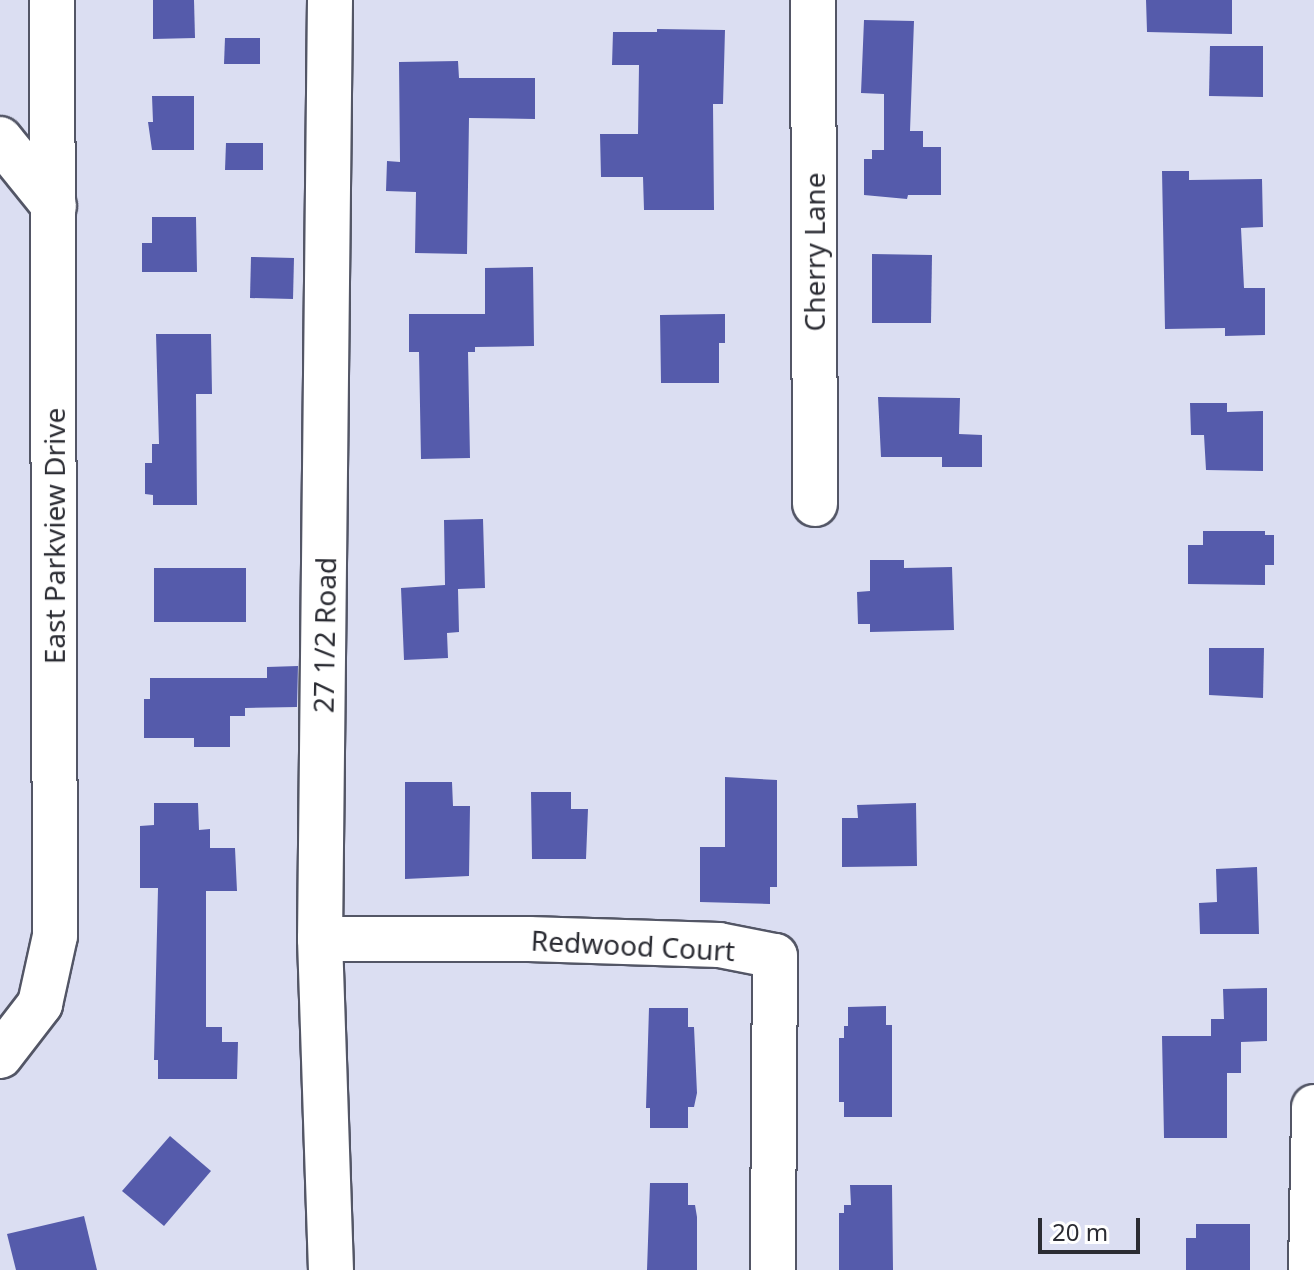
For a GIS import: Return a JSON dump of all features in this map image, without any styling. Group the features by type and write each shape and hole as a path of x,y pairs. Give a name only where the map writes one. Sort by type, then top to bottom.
{"street":[{"name":"East Parkview Drive","path":"0,1056 40,1004 55,936 52,0"},
{"name":"27 1/2 Road","path":"330,0 320,939 331,1270"},
{"name":"Cherry Lane","path":"813,0 815,504"},
{"path":"0,139 54,206"},
{"name":"Redwood Court","path":"320,939 529,939 719,945 775,956 773,1270"},
{"path":"1311,1270 1314,1107"}],"building":[{"path":"153,0 194,0 195,38 153,39"},
{"path":"1146,0 1232,0 1232,34 1147,32"},
{"path":"864,20 914,21 910,131 923,131 923,147 941,147 941,195 908,195 907,199 864,195 864,159 872,159 872,150 884,150 884,94 861,93"},
{"path":"657,29 725,30 723,104 713,104 714,210 644,210 643,177 601,177 600,134 638,134 639,65 612,65 613,32 657,32"},
{"path":"225,38 260,38 260,64 224,64"},
{"path":"1210,46 1263,46 1263,97 1209,96"},
{"path":"458,61 459,78 535,78 535,119 469,118 467,254 415,253 416,192 386,191 387,161 400,162 399,62"},
{"path":"152,96 194,96 194,150 152,150 148,122 153,122"},
{"path":"226,143 263,143 263,170 225,170"},
{"path":"1162,171 1189,171 1189,180 1262,179 1263,227 1241,228 1244,288 1265,288 1265,335 1225,336 1225,328 1165,329"},
{"path":"152,217 196,217 197,272 142,272 142,243 152,243"},
{"path":"872,254 932,255 931,323 872,323"},
{"path":"251,257 294,258 293,299 250,298"},
{"path":"533,267 534,346 475,347 475,352 468,352 470,458 421,459 419,352 409,352 409,314 485,314 485,268"},
{"path":"725,314 725,343 719,343 719,383 661,383 660,315"},
{"path":"156,334 211,334 212,394 196,394 197,505 153,505 153,495 145,494 145,463 152,463 152,444 159,444"},
{"path":"878,397 960,398 959,434 982,435 982,467 942,467 942,457 881,457"},
{"path":"1190,403 1227,403 1227,412 1263,411 1263,471 1206,470 1204,435 1191,435"},
{"path":"483,519 485,588 458,589 459,632 447,633 448,658 404,660 401,588 445,585 444,520"},
{"path":"1203,531 1265,531 1265,535 1274,535 1274,565 1265,565 1265,585 1188,584 1188,545 1203,545"},
{"path":"870,560 904,560 904,568 952,567 954,630 870,632 870,624 858,624 857,592 870,591"},
{"path":"154,568 246,568 246,622 154,622"},
{"path":"1209,648 1264,648 1263,698 1209,695"},
{"path":"298,666 297,707 245,708 245,716 230,716 230,747 194,747 194,738 144,738 144,699 150,699 150,678 267,678 267,667"},
{"path":"725,777 777,780 777,887 770,887 770,904 700,902 700,847 725,847"},
{"path":"405,782 452,782 453,806 470,806 469,876 405,879"},
{"path":"531,792 571,792 571,809 588,809 586,859 532,859"},
{"path":"154,803 198,803 199,830 210,829 210,848 235,848 237,891 206,891 206,1027 222,1027 222,1042 238,1042 237,1079 158,1079 158,1060 154,1060 158,888 140,888 140,826 154,825"},
{"path":"916,803 917,866 842,867 842,818 858,818 857,805"},
{"path":"1257,867 1259,934 1200,934 1199,903 1217,902 1216,869"},
{"path":"1267,988 1267,1041 1241,1042 1241,1073 1227,1073 1227,1138 1164,1138 1162,1036 1211,1036 1211,1019 1224,1019 1223,989"},
{"path":"886,1006 886,1025 892,1025 892,1117 844,1117 844,1102 839,1102 839,1038 844,1038 844,1026 848,1026 848,1007"},
{"path":"649,1008 688,1008 688,1027 694,1027 697,1093 694,1107 688,1107 688,1128 650,1128 650,1108 646,1108"},
{"path":"170,1136 211,1171 164,1226 122,1191"},
{"path":"650,1183 688,1183 688,1205 695,1205 697,1217 697,1270 647,1270"},
{"path":"850,1185 892,1185 893,1270 839,1270 839,1213 844,1213 844,1205 851,1205"},
{"path":"84,1216 97,1270 16,1270 7,1234"},
{"path":"1196,1224 1250,1224 1250,1270 1186,1270 1186,1238 1196,1238"}]}
